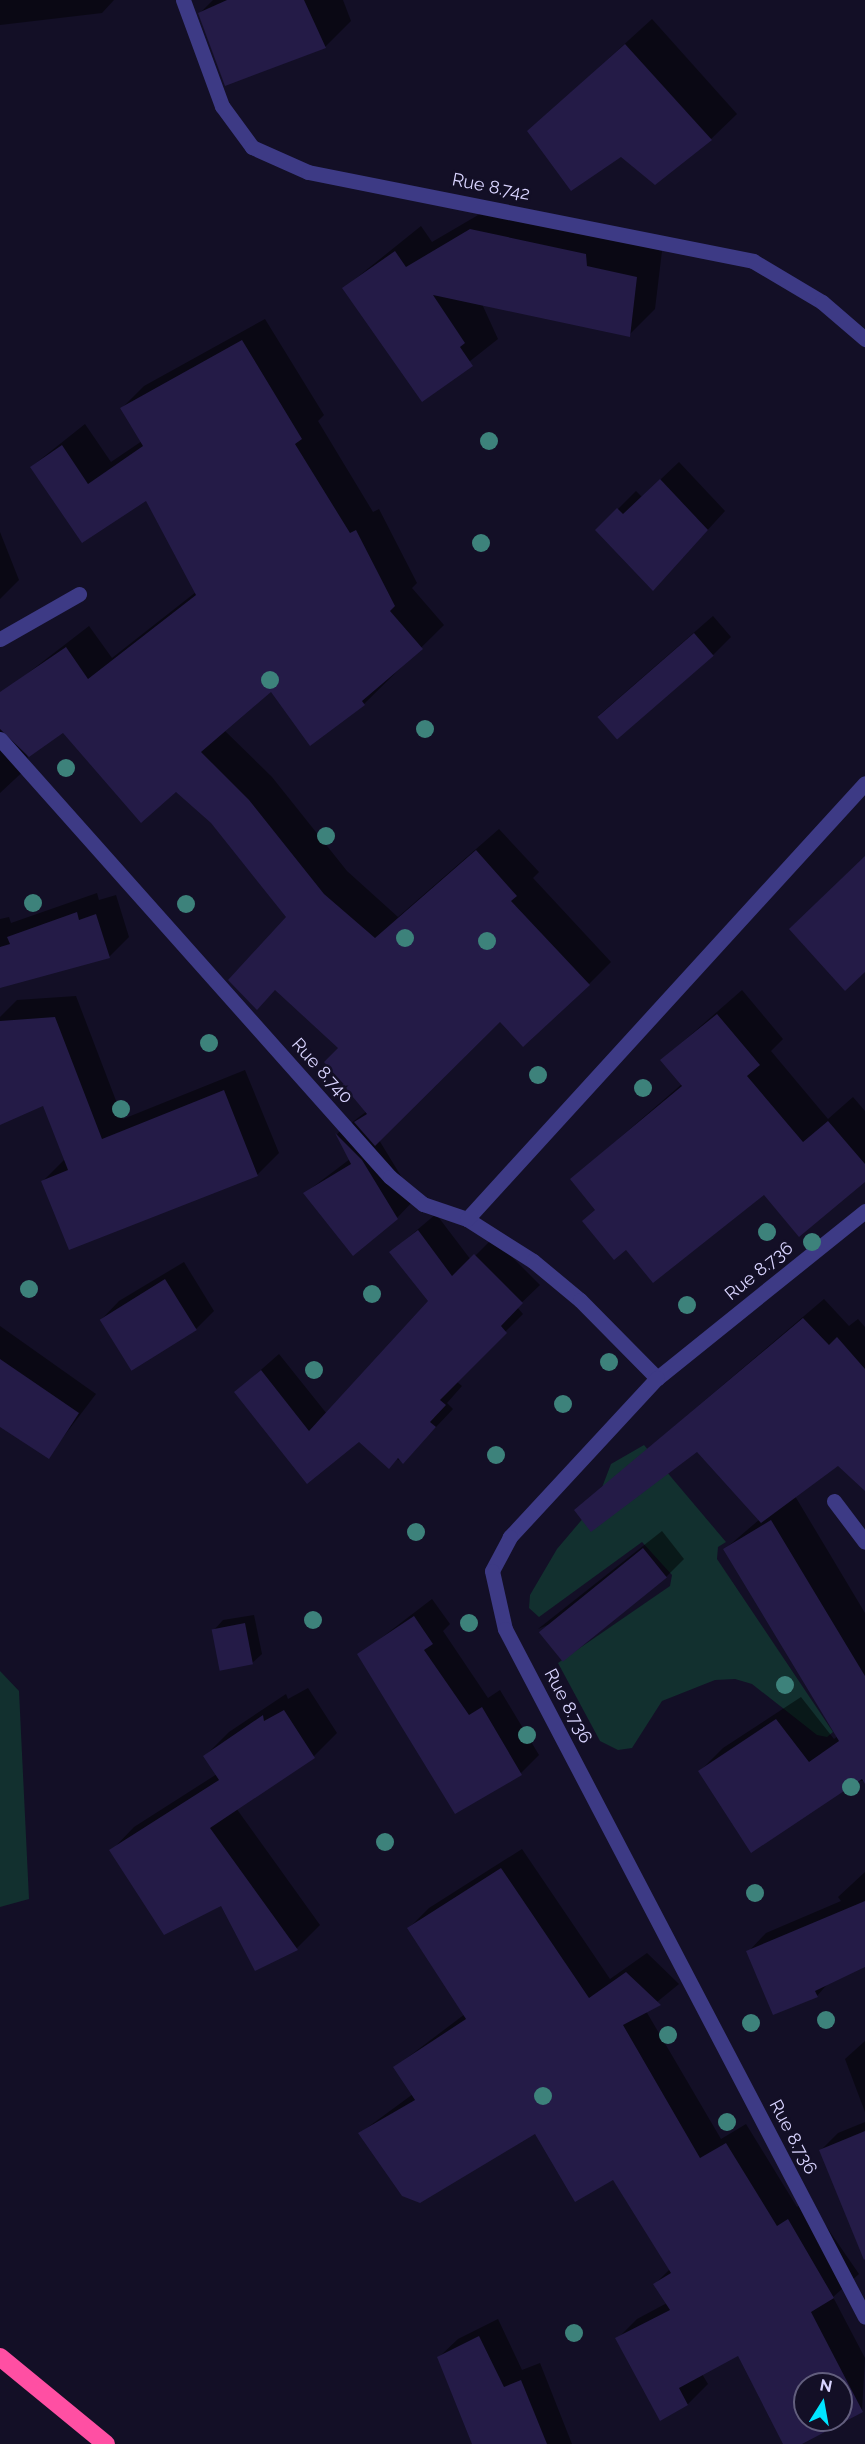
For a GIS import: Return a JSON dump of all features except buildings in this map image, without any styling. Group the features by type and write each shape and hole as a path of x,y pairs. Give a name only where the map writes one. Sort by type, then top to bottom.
{"highway":[{"path":"0,2357 106,2444"}],"street":[{"name":"Rue 8.742","path":"183,0 222,106 252,147 308,172 753,261 822,302 865,339"},
{"path":"0,639 79,594"},
{"name":"Rue 8.740","path":"0,739 390,1177 423,1204 467,1219 580,1300 657,1378"},
{"path":"467,1219 865,783"},
{"name":"Rue 8.736","path":"865,1211 657,1378 510,1537 492,1571 505,1629 865,2317"},
{"path":"834,1501 865,1542"}],"green space":[{"path":"644,1445 726,1542 718,1547 717,1559 833,1732 827,1737 817,1735 752,1684 735,1679 715,1680 662,1701 632,1748 618,1750 600,1741 558,1663 670,1586 672,1575 642,1542 539,1617 529,1608 530,1595 557,1549 596,1503 611,1464"},
{"path":"0,1671 19,1691 29,1899 0,1907"}]}
